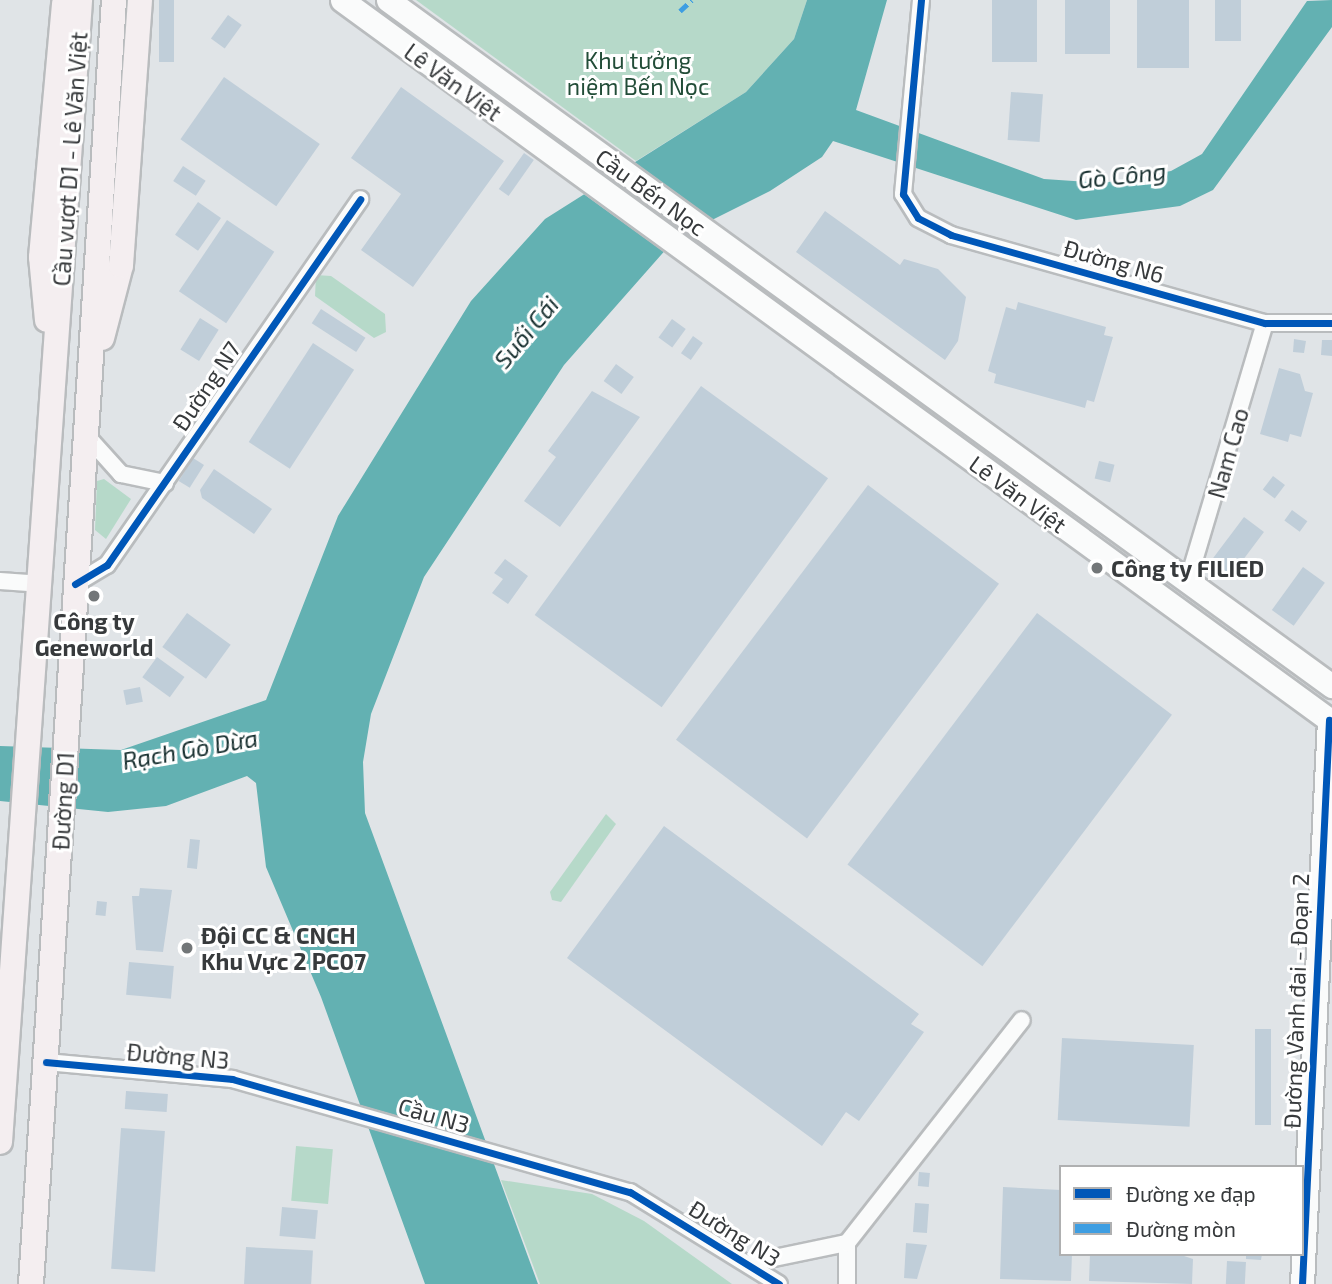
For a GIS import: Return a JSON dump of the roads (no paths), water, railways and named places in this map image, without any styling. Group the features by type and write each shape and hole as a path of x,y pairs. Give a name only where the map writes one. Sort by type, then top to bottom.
{"main road":[{"path":"53,390 41,257 64,0"},
{"name":"Cầu vượt D1 - Lê Văn Việt","path":"59,318 80,0"},
{"name":"Cầu vượt D1 - Lê Văn Việt","path":"92,318 114,0"},
{"path":"89,390 121,265 140,0"},
{"name":"Lê Văn Việt","path":"342,0 564,163"},
{"name":"Lê Văn Việt","path":"388,0 581,140"},
{"path":"451,80 468,58"},
{"name":"Cầu Bến Nọc","path":"581,140 722,243"},
{"name":"Cầu Bến Nọc","path":"564,163 705,266"},
{"name":"Lê Văn Việt","path":"722,243 1332,686"},
{"name":"Lê Văn Việt","path":"705,266 1330,721"},
{"name":"Đường D1","path":"0,1142 15,856 27,699 35,663 59,318"},
{"name":"Đường D1","path":"31,1284 60,863 92,318"},
{"path":"1182,612 1188,582"},
{"name":"Đường Vành đai - Đoạn 2","path":"1304,1244 1330,721"},
{"name":"Đường D1","path":"0,981 15,856"},
{"name":"Đường Vành đai - Đoạn 2","path":"1302,1284 1303,1256"}],"street":[{"name":"Đường N6","path":"921,0 914,110 903,194 918,218 951,235 1265,323 1332,323"},
{"name":"Đường N7","path":"75,584 107,565 360,199"},
{"name":"Nam Cao","path":"1188,582 1265,323"},
{"path":"85,434 121,474 165,483"},
{"path":"0,582 39,584"},
{"path":"847,1284 848,1243 1022,1020"},
{"name":"Đường N3","path":"46,1062 232,1079 345,1110"},
{"name":"Cầu N3","path":"345,1110 513,1157"},
{"name":"Đường N3","path":"513,1157 630,1192 750,1263 779,1284"},
{"name":"Đường N3","path":"750,1263 848,1243"}],"water":[{"path":"807,0 887,0 856,110 1044,179 1103,183 1171,171 1202,154 1307,1 1332,0 1332,27 1213,190 1180,206 1076,220 833,141 822,157 770,191 676,238 564,365 424,577 371,714 363,762 365,813 538,1284 425,1284 321,997 266,867 256,783 247,776 166,806 108,812 0,801 0,746 121,750 266,700 338,516 471,301 545,219 746,92 794,39"}],"place":[{"name":"Công ty FILIED","path":"1097,568"},
{"name":"Công ty Geneworld","path":"94,596"},
{"name":"Đội CC & CNCH Khu Vực 2 PC07","path":"187,948"}],"park label":[{"name":"Khu tưởng niệm Bến Nọc","path":"638,73"}],"water label":[{"name":"Gò Công","path":"1122,175"},
{"name":"Suối Cái","path":"526,332"},
{"name":"Rạch Gò Dừa","path":"190,749"}]}
